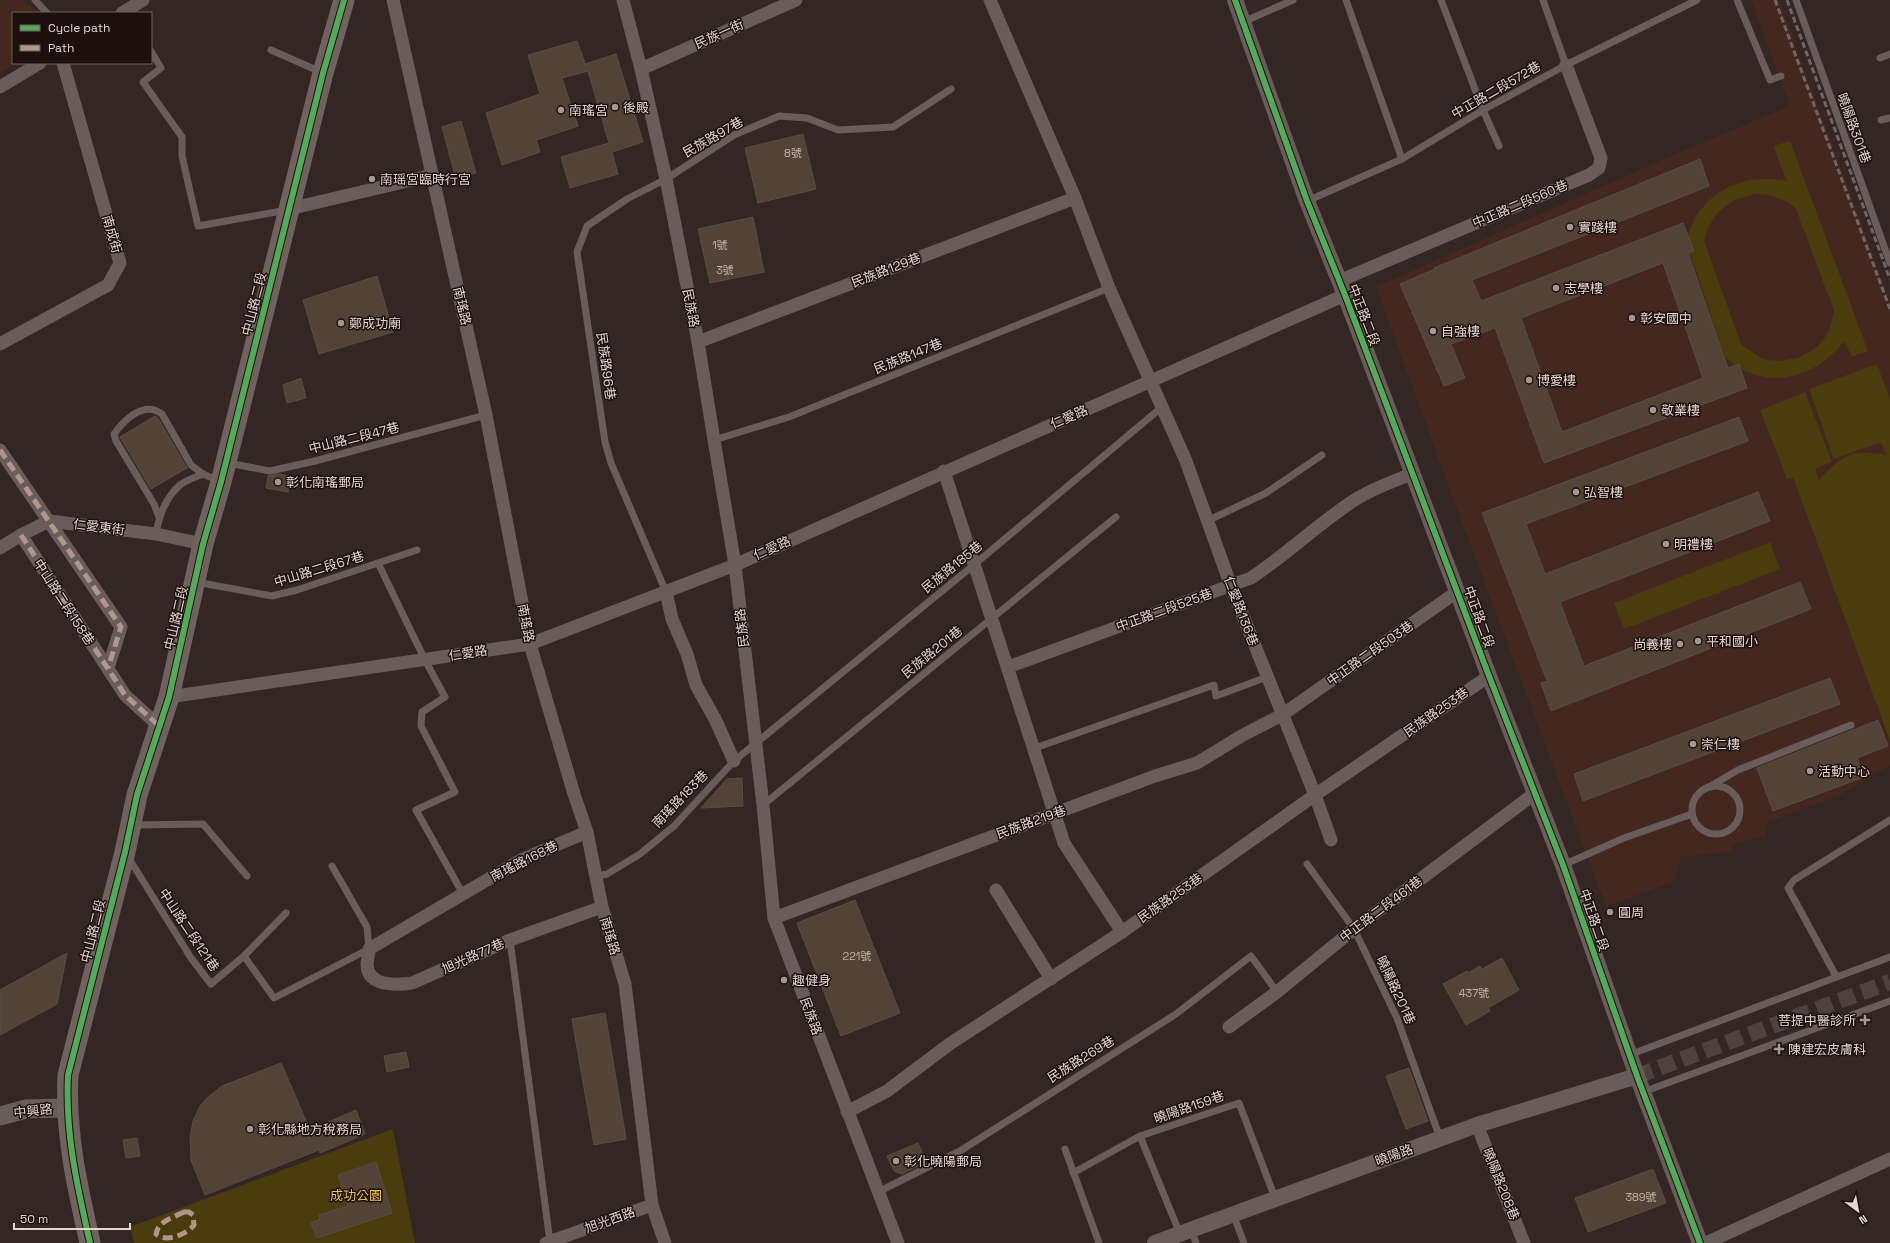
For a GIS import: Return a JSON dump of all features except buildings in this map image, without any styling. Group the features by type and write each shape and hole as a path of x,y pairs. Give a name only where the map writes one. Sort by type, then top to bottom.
{"main road":[{"name":"中山路二段","path":"90,1243 74,1172 66,1108 68,1075 125,852 147,754 169,697 196,582 217,473 289,210 323,73 344,0"},
{"name":"中興路","path":"0,1116 26,1109 66,1108"}],"street":[{"path":"125,12 143,0"},
{"name":"南瑤路","path":"393,0 398,30 433,175 486,415 530,644 574,794 587,832 602,907 625,984 652,1205 664,1243"},
{"name":"民族路","path":"623,0 641,69 666,179 698,342 735,565 763,805 774,918 846,1112 898,1243"},
{"name":"民族一街","path":"641,69 796,0"},
{"name":"仁愛路136巷","path":"990,0 1075,198 1109,288 1186,461 1231,586 1315,796 1331,840"},
{"name":"中正路二段","path":"1235,0 1307,201 1342,288 1458,591 1534,794 1563,865 1629,1054 1700,1243"},
{"path":"0,87 38,64"},
{"name":"南成街","path":"0,344 108,285 120,262 63,64"},
{"name":"中正路二段560巷","path":"1342,288 1589,175 1600,168 1601,158 1566,65"},
{"path":"289,210 433,175"},
{"name":"民族路129巷","path":"698,342 1075,198"},
{"name":"仁愛路","path":"169,697 530,644 735,565 944,471 1150,382 1342,288"},
{"path":"0,450 50,521 21,535 0,548"},
{"path":"944,471 1056,813 1064,843 1122,932"},
{"name":"中正路二段525巷","path":"1008,667 1251,578 1276,561 1308,534 1357,499 1390,482 1412,474"},
{"name":"仁愛東街","path":"50,521 156,534 203,544"},
{"name":"中山路二段158巷","path":"50,521 121,627 108,668"},
{"name":"中山路二段158巷","path":"21,535 125,695 159,726"},
{"name":"中正路二段503巷","path":"1282,715 1458,591"},
{"path":"666,592 672,619 687,654 696,685 715,719 734,761"},
{"name":"民族路253巷","path":"846,1112 887,1091 951,1043 1122,932 1489,676"},
{"name":"民族路219巷","path":"774,918 1155,776 1197,764 1243,735 1282,715"},
{"name":"中正路二段461巷","path":"1229,1027 1277,992 1354,929 1534,794"},
{"name":"南瑤路168巷","path":"369,949 521,860 587,832"},
{"path":"996,890 1051,979"},
{"name":"旭光路77巷","path":"369,949 367,966 371,975 382,983 398,985 412,983 510,940 602,907"},
{"name":"曉陽路","path":"1155,1243 1188,1237 1233,1214 1440,1138 1637,1076"},
{"name":"曉陽路208巷","path":"1478,1125 1524,1243"},
{"path":"1706,1243 1890,1159"},
{"name":"旭光西路","path":"548,1242 652,1205"}],"lane":[{"path":"35,0 46,12"},
{"path":"1243,22 1293,0"},
{"path":"1346,0 1402,159"},
{"path":"1441,0 1483,110 1499,146"},
{"path":"1543,0 1566,65"},
{"name":"中正路二段572巷","path":"1307,201 1402,159 1483,110 1566,65 1697,0"},
{"path":"1737,0 1770,80 1781,76"},
{"name":"曉陽路301巷","path":"1796,0 1890,263"},
{"path":"271,50 323,73"},
{"path":"152,53 161,68 143,82 182,137 182,156 198,226 289,210"},
{"path":"1880,58 1890,54"},
{"name":"民族路97巷","path":"666,179 734,135 779,116 807,118 838,130 893,126 952,89"},
{"path":"1881,120 1890,118"},
{"name":"民族路96巷","path":"666,179 627,199 587,226 577,252 605,442 609,456 666,592"},
{"name":"民族路147巷","path":"714,440 789,418 1109,288"},
{"name":"民族路185巷","path":"756,743 975,564 1162,407"},
{"path":"159,517 154,504 116,441 114,434 123,421 141,410 157,410 162,414 191,465 217,473"},
{"name":"中山路二段47巷","path":"217,473 270,471 351,452 486,415"},
{"path":"1207,521 1266,493 1322,455"},
{"path":"156,534 159,517 168,501 181,484 217,473"},
{"name":"民族路201巷","path":"763,805 1116,518"},
{"name":"中山路二段67巷","path":"196,582 272,596 297,590 417,550"},
{"name":"中山路二段67巷","path":"378,563 425,660 446,696 422,712 421,726 455,792 416,810 463,894"},
{"path":"1035,748 1214,685 1216,696 1267,677"},
{"path":"1707,788 1722,786 1734,794 1739,807 1736,821 1726,831 1712,833 1699,826 1692,814 1692,807 1697,795 1707,788 1738,770 1851,725"},
{"name":"南瑤路183巷","path":"596,876 607,874 640,854 674,826 734,761 756,743"},
{"path":"1563,865 1624,838 1692,814"},
{"path":"1836,976 1788,888 1794,880 1890,820"},
{"path":"130,825 203,824 247,876"},
{"name":"中山路二段121巷","path":"125,852 191,958 211,984 244,956"},
{"name":"曉陽路201巷","path":"1307,864 1354,929 1397,1018 1440,1138"},
{"path":"286,913 244,956 274,998 369,949 367,927 332,866"},
{"path":"510,940 548,1242"},
{"name":"民族路269巷","path":"878,1192 960,1151 1176,1014 1251,956 1277,992"},
{"path":"1629,1054 1890,957"},
{"path":"1643,1092 1890,1001"},
{"name":"曉陽路159巷","path":"1073,1173 1140,1136 1239,1103 1275,1198"},
{"name":"曉陽路159巷","path":"1140,1136 1188,1237"},
{"path":"1065,1149 1099,1243"},
{"path":"1233,1214 1244,1243"}],"shaded area":[{"path":"0,0 22,0 38,12 12,12 12,64 16,64 0,72"},
{"path":"1751,0 1779,0 1890,301 1890,765 1838,796 1768,822 1765,837 1732,843 1733,852 1681,857 1675,881 1606,907 1460,517 1376,287 1678,153 1790,106"}],"green space":[{"path":"1790,141 1868,351 1852,357 1844,341 1819,365 1788,377 1772,378 1756,375 1740,368 1725,357 1689,251 1687,238 1695,218 1703,207 1723,190 1735,184 1760,179 1787,181 1773,146","holes":["1758,194 1783,200 1796,209 1834,311 1829,331 1823,340 1816,348 1798,358 1778,361 1767,360 1758,356 1741,344 1704,241 1711,222 1723,208 1730,203 1748,196"]},
{"path":"1877,364 1890,399 1890,741 1793,477 1787,479 1760,410 1805,392 1832,462 1815,469 1819,480 1834,465 1848,456 1864,453 1886,455 1881,442 1834,459 1809,389"},
{"path":"1770,542 1780,569 1624,629 1614,603"},
{"name":"成功公園","path":"393,1129 415,1243 134,1243 130,1227"}],"tunnel":[{"path":"1637,1076 1890,982"}],"railway":[{"path":"1775,0 1890,309"},
{"path":"1787,0 1890,279"}],"marked path":[{"path":"0,450 121,627 108,668"},
{"path":"21,535 125,695 159,726"},
{"path":"184,1212 189,1212 193,1215 194,1225 190,1229 181,1235 170,1238 160,1237 156,1234 157,1230 163,1223 184,1212"}],"cycle path":[{"path":"90,1243 70,1139 68,1118 68,1075 125,852 137,795 169,697 203,544 221,482 323,73 344,0"},
{"path":"1235,0 1307,201 1345,295 1489,676 1563,865 1637,1076 1700,1243"}],"place":[{"name":"後殿","path":"615,107"},
{"name":"南瑤宮","path":"561,110"},
{"name":"南瑶宮臨時行宮","path":"372,179"},
{"name":"實踐樓","path":"1570,227"},
{"name":"志學樓","path":"1556,288"},
{"name":"彰安國中","path":"1632,318"},
{"name":"鄭成功廟","path":"341,323"},
{"name":"自強樓","path":"1433,331"},
{"name":"博愛樓","path":"1529,380"},
{"name":"敬業樓","path":"1653,410"},
{"name":"彰化南瑤郵局","path":"278,482"},
{"name":"弘智樓","path":"1576,492"},
{"name":"明禮樓","path":"1666,544"},
{"name":"平和國小","path":"1698,641"},
{"name":"尚義樓","path":"1680,644"},
{"name":"崇仁樓","path":"1693,744"},
{"name":"活動中心","path":"1810,771"},
{"name":"圓周","path":"1610,912"},
{"name":"趣健身","path":"784,980"},
{"name":"菩提中醫診所","path":"1865,1020"},
{"name":"陳建宏皮膚科","path":"1779,1049"},
{"name":"彰化縣地方稅務局","path":"250,1129"},
{"name":"彰化曉陽郵局","path":"896,1161"}]}
